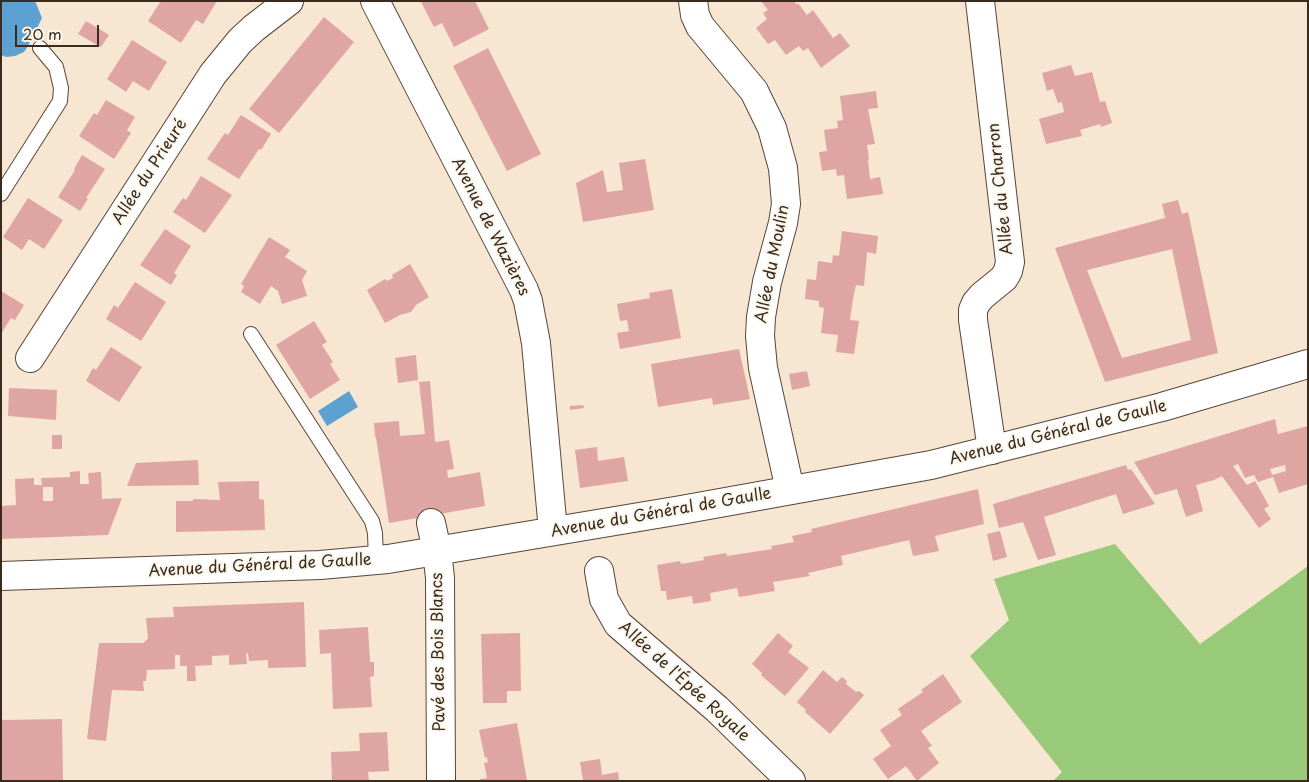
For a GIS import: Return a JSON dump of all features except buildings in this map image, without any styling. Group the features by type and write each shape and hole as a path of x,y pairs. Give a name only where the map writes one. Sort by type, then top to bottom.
{"street":[{"name":"Allée du Prieuré","path":"30,358 213,74 240,41 288,1"},
{"name":"Avenue de Wazières","path":"375,1 528,301 536,342 553,531"},
{"name":"Allée du Moulin","path":"693,1 695,15 700,26 754,91 772,128 783,168 784,213 779,242 767,282 760,336 763,368 790,490"},
{"name":"Allée du Charron","path":"980,1 1010,262 1004,278 976,302 973,310 992,450"},
{"name":"Avenue du Général de Gaulle","path":"1,576 320,565 376,561 903,470 992,450 1162,407 1308,364"},
{"name":"Pavé des Bois Blancs","path":"431,523 440,578 441,781"},
{"name":"Allée de l'Épée Royale","path":"599,571 604,599 618,624 717,710 791,781"}],"lane":[{"path":"1,194 60,101 61,83 56,67 40,48"},
{"path":"251,334 372,521 375,533 376,561"}],"green space":[{"path":"1115,544 1200,644 1308,566 1308,781 1053,781 1062,772 970,656 1009,620 994,579"}],"water":[{"path":"1,1 33,1 36,3 42,18 24,52 15,56 6,57 1,55"},
{"path":"349,391 358,407 327,426 318,411"}]}
